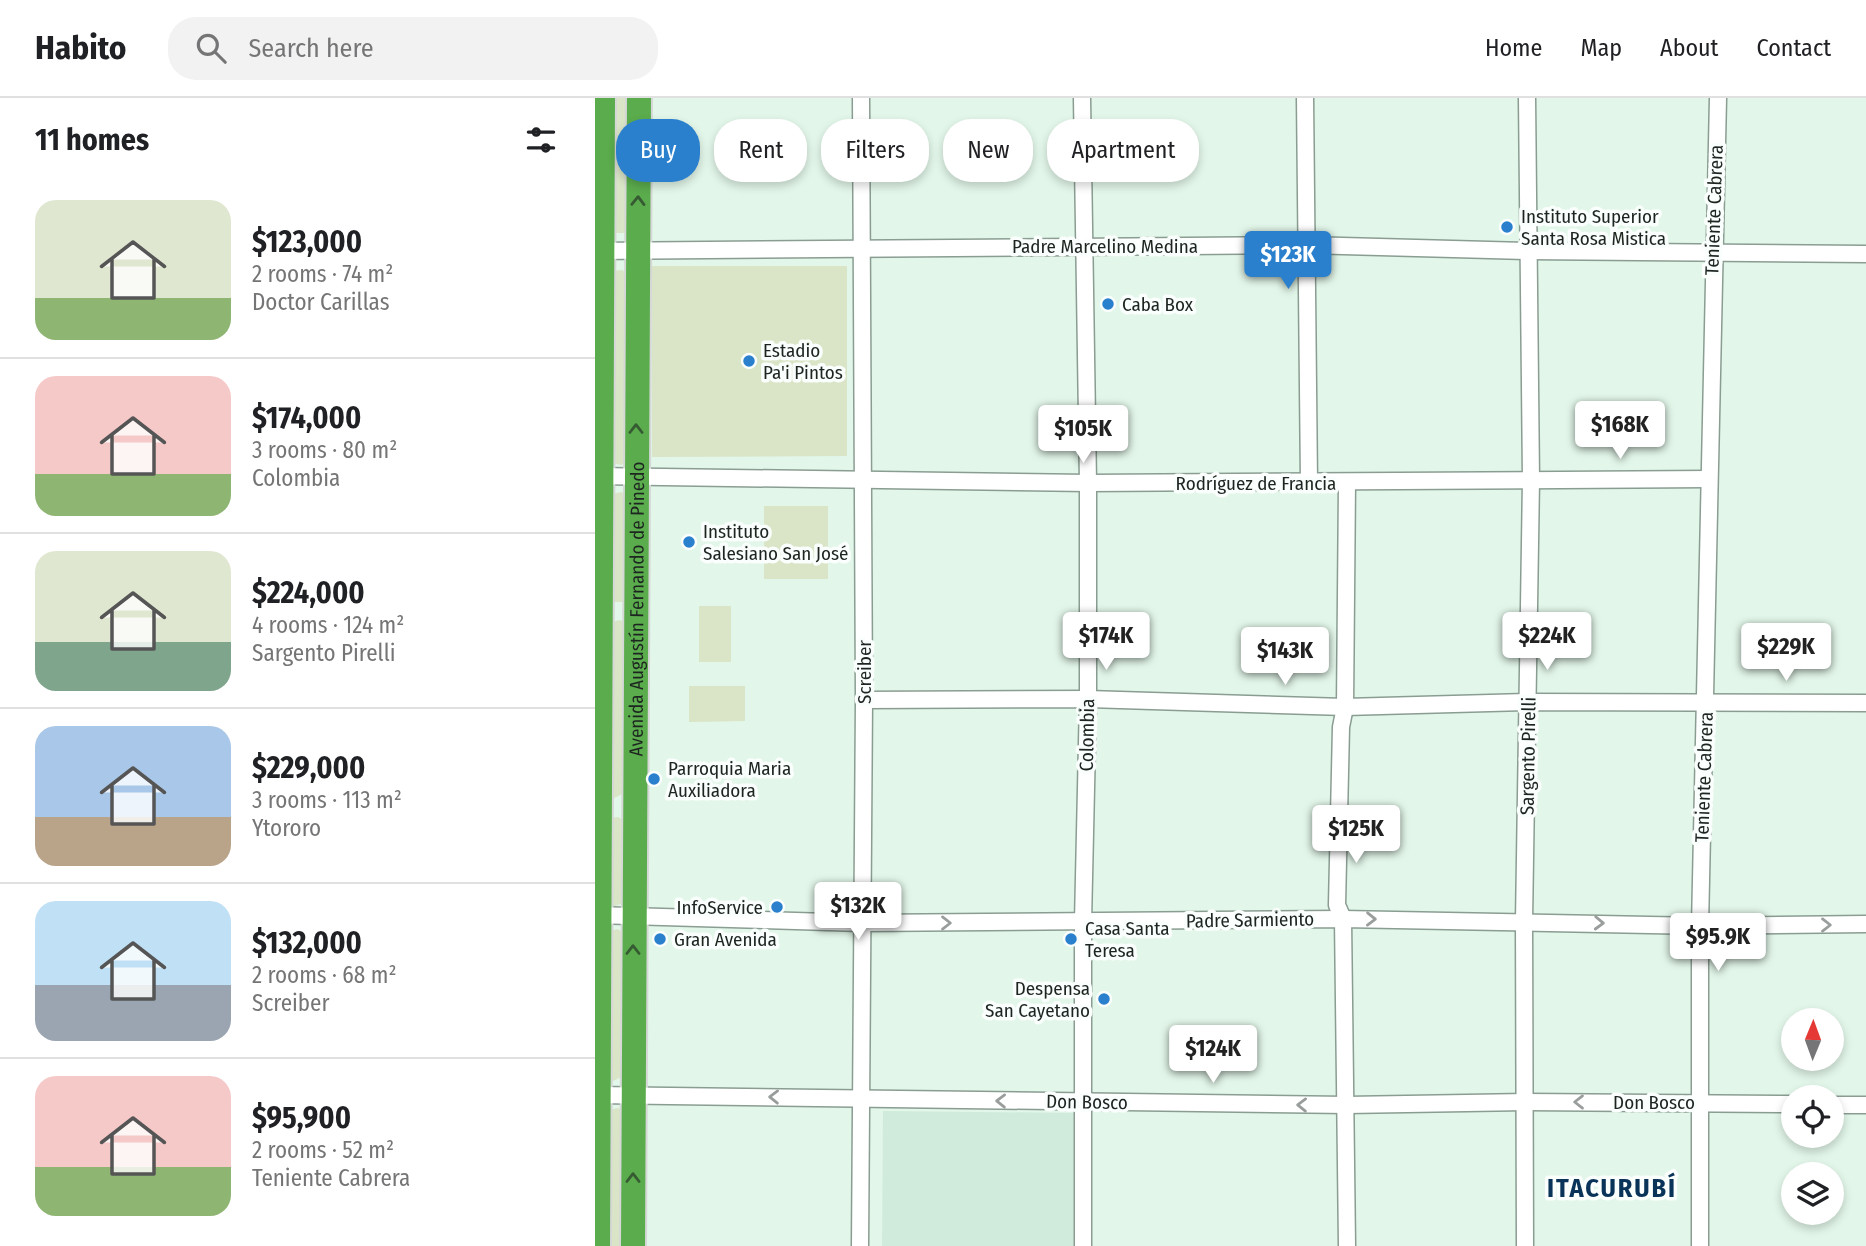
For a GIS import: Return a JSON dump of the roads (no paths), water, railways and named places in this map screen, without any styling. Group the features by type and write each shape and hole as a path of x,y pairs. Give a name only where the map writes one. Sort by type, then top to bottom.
{"highway":[{"name":"Avenida Augustín Fernando de Pinedo","path":"598,1246 598,251 603,98"},
{"name":"Avenida Augustín Fernando de Pinedo","path":"633,1246 639,98"}],"street":[{"name":"Screiber","path":"860,1246 864,701 861,98"},
{"name":"Colombia","path":"1082,98 1088,484 1088,699 1083,922 1083,1246"},
{"path":"1305,98 1309,483"},
{"name":"Sargento Pirelli","path":"1525,1246 1524,921 1531,480 1527,98"},
{"name":"Teniente Cabrera","path":"1700,1246 1700,926 1718,98"},
{"name":"Padre Marcelino Medina","path":"598,251 1306,245 1528,251 1866,254"},
{"name":"Rodríguez de Francia","path":"598,476 1088,484 1709,479"},
{"path":"1347,483 1345,707 1341,727 1337,905 1343,919 1347,1246"},
{"path":"864,701 1088,699 1345,707 1529,702 1866,703"},
{"name":"Padre Sarmiento","path":"597,915 862,923 1343,919 1700,926 1866,924"},
{"name":"Don Bosco","path":"596,1095 1347,1105 1526,1102 1781,1104"},
{"path":"1844,1105 1866,1105"}],"place":[{"name":"Instituto Superior Santa Rosa Mistica","path":"1507,227"},
{"name":"Caba Box","path":"1108,304"},
{"name":"Estadio Pa'i Pintos","path":"749,361"},
{"name":"Instituto Salesiano San José","path":"689,542"},
{"name":"Parroquia Maria Auxiliadora","path":"654,779"},
{"name":"InfoService","path":"777,907"},
{"name":"Gran Avenida","path":"660,939"},
{"name":"Casa Santa Teresa","path":"1071,939"},
{"name":"Despensa San Cayetano","path":"1104,999"}],"district":[{"name":"ITACURUBÍ","path":"1612,1188"}]}
